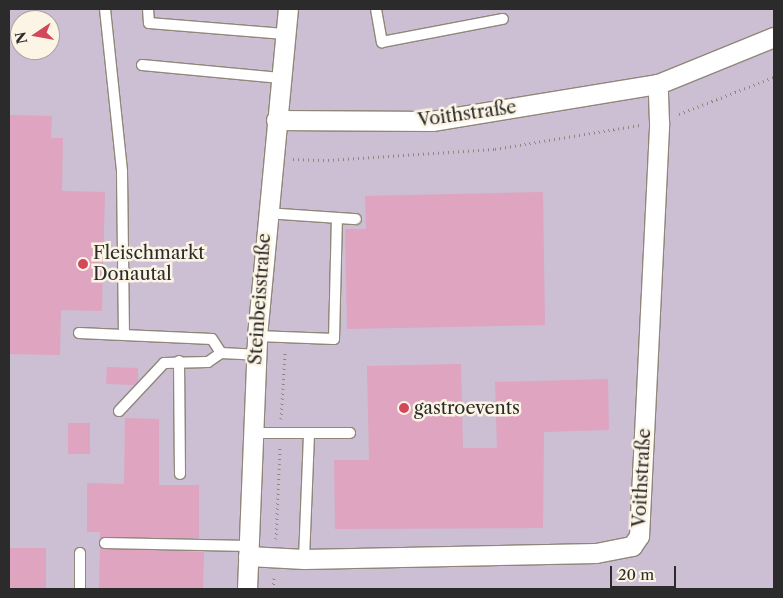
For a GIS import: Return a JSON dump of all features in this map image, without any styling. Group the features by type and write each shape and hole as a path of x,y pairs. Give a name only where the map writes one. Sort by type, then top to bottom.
{"street":[{"name":"Steinbeisstraße","path":"247,589 257,336 272,158 288,9"},
{"name":"Voithstraße","path":"276,120 432,121 658,84 774,37"},
{"name":"Voithstraße","path":"249,551 275,558 304,559 596,553 632,546 639,536 659,122 658,84"}],"lane":[{"path":"105,9 122,172 124,335"},
{"path":"148,9 149,23 285,34"},
{"path":"376,9 382,42 503,20"},
{"path":"142,65 280,78"},
{"path":"267,213 356,219"},
{"path":"257,336 334,340 337,219"},
{"path":"79,333 212,339 221,353"},
{"path":"118,411 164,362 208,362 221,353 256,355"},
{"path":"179,361 180,474"},
{"path":"304,559 309,433"},
{"path":"253,434 350,433"},
{"path":"105,543 249,551"},
{"path":"80,553 80,589"}],"path":[{"path":"272,158 328,160 495,149 659,122 774,77"},
{"path":"274,589 286,337"}],"shaded area":[{"path":"9,9 774,9 774,589 9,589"}],"building":[{"path":"9,115 52,116 51,138 63,138 62,191 105,192 102,311 61,310 60,355 9,354"},
{"path":"543,192 545,325 347,329 345,229 366,229 365,196"},
{"path":"461,364 463,448 497,448 495,382 608,379 609,430 544,432 543,528 335,529 334,460 369,460 367,366"},
{"path":"107,367 138,368 138,381 134,385 106,384"},
{"path":"125,418 159,419 159,485 199,485 199,538 100,538 100,532 87,532 87,483 124,484"},
{"path":"68,423 90,423 90,454 68,454"},
{"path":"9,548 46,548 46,589 9,589"},
{"path":"100,548 204,552 203,589 99,589"}],"place":[{"name":"Fleischmarkt Donautal","path":"83,264"},
{"name":"gastroevents","path":"404,408"}]}
